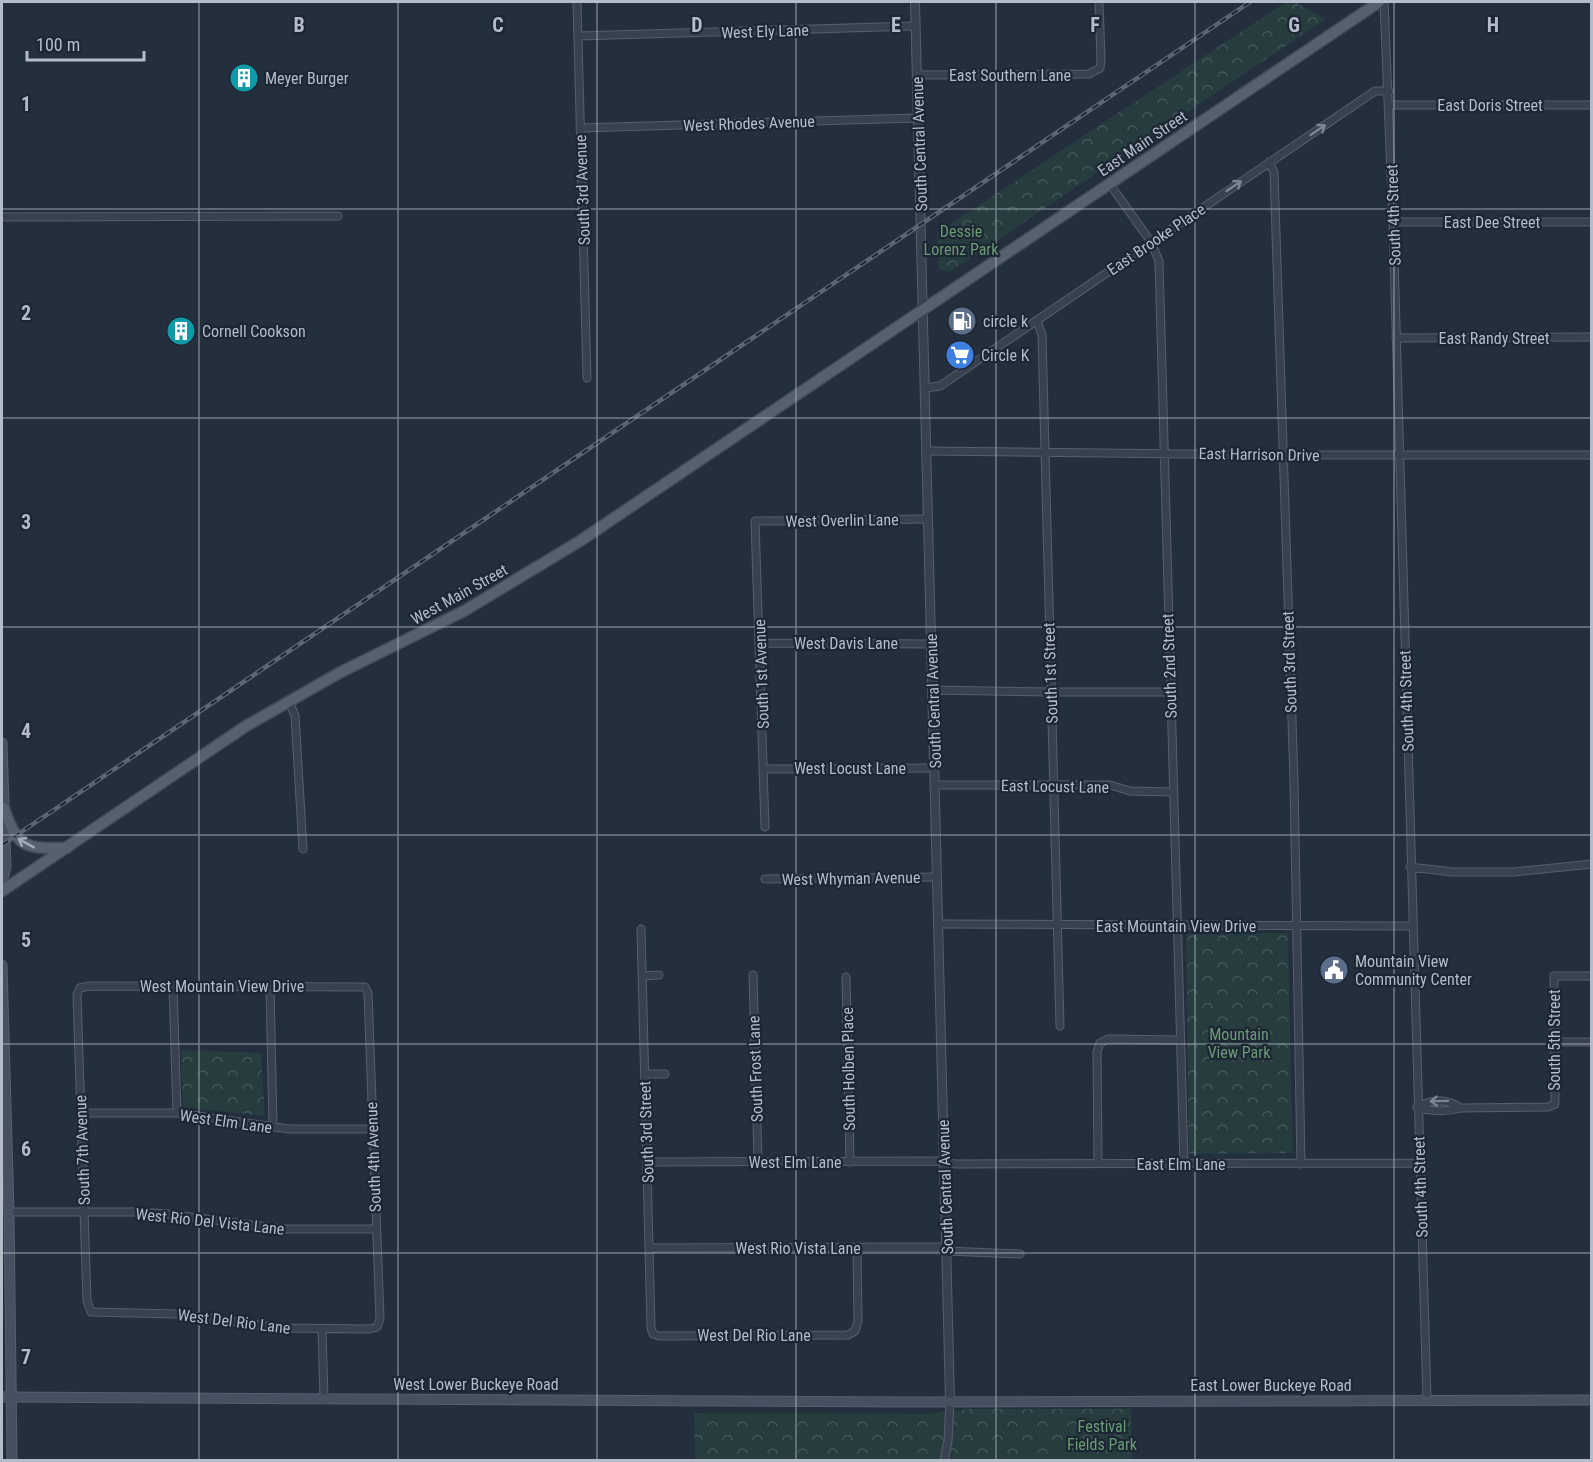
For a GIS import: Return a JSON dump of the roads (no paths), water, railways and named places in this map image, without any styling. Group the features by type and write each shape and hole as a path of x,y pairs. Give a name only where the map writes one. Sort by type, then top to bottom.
{"main road":[{"name":"East Main Street","path":"923,309 1378,2"},
{"name":"West Main Street","path":"2,891 198,757 289,701 339,673 464,611 580,541 923,309"},
{"path":"2,743 6,867 2,882"},
{"path":"4,808 15,836 25,844 38,848 67,848"},
{"path":"2,965 4,1121 9,1212 6,1397 12,1461"},
{"name":"West Lower Buckeye Road","path":"6,1397 950,1401"},
{"name":"East Lower Buckeye Road","path":"950,1401 1592,1400"}],"street":[{"name":"South 3rd Avenue","path":"577,2 587,378"},
{"name":"South Central Avenue","path":"915,2 950,1401"},
{"name":"East Southern Lane","path":"917,75 1089,74 1100,68 1099,2"},
{"name":"South 4th Street","path":"1384,2 1389,91 1427,1400"},
{"name":"West Ely Lane","path":"578,36 915,26"},
{"name":"East Brooke Place","path":"925,388 940,387 1375,91 1389,91"},
{"name":"East Doris Street","path":"1389,105 1592,105"},
{"name":"West Rhodes Avenue","path":"580,128 918,118"},
{"name":"South 3rd Street","path":"1269,162 1274,172 1294,781 1301,1164"},
{"name":"South 2nd Street","path":"1109,183 1151,242 1159,261 1184,1164"},
{"path":"2,217 338,216"},
{"name":"East Dee Street","path":"1393,222 1592,222"},
{"name":"South 1st Street","path":"1036,321 1042,335 1060,1026"},
{"name":"East Randy Street","path":"1396,338 1592,337"},
{"name":"East Harrison Drive","path":"926,451 1282,455 1592,454"},
{"name":"West Overlin Lane","path":"755,520 928,519"},
{"name":"South 1st Avenue","path":"755,520 765,827"},
{"name":"West Davis Lane","path":"760,643 932,644"},
{"path":"933,690 1170,692"},
{"path":"289,701 295,716 303,849"},
{"name":"West Locust Lane","path":"764,769 935,768"},
{"name":"East Locust Lane","path":"936,786 1110,785 1130,791 1173,792"},
{"path":"1410,867 1452,872 1514,872 1592,864"},
{"name":"West Whyman Avenue","path":"765,879 937,877"},
{"name":"East Mountain View Drive","path":"938,924 1413,926"},
{"name":"South 3rd Street","path":"641,929 653,1334"},
{"path":"642,976 659,975"},
{"name":"South Frost Lane","path":"753,975 758,1162"},
{"name":"South 5th Street","path":"1417,1107 1428,1111 1449,1111 1461,1108 1548,1107 1555,1104 1554,976 1592,976"},
{"name":"South Holben Place","path":"846,977 850,1162"},
{"name":"West Mountain View Drive","path":"80,988 89,986 365,987"},
{"path":"173,986 177,1113"},
{"path":"270,986 273,1127"},
{"name":"South 4th Avenue","path":"365,987 368,993 371,1129 380,1319 377,1327"},
{"name":"South 7th Avenue","path":"80,988 77,995 83,1212 87,1301 91,1312"},
{"path":"1098,1163 1097,1052 1100,1043 1108,1039 1179,1040"},
{"path":"1554,1042 1592,1042"},
{"path":"645,1074 664,1074"},
{"name":"West Elm Lane","path":"81,1113 177,1113 289,1129 371,1129"},
{"name":"West Elm Lane","path":"647,1162 943,1161"},
{"name":"East Elm Lane","path":"943,1161 955,1164 1420,1163"},
{"name":"West Rio Del Vista Lane","path":"9,1212 168,1214 283,1229 375,1228"},
{"name":"West Rio Vista Lane","path":"649,1248 947,1249 1020,1254"},
{"name":"West Del Rio Lane","path":"653,1334 659,1336 848,1335 855,1331 858,1321 857,1248"},
{"name":"West Del Rio Lane","path":"91,1312 176,1314 283,1328 370,1329 377,1327"},
{"path":"322,1329 324,1398"},
{"path":"944,1461 948,1441 950,1401"}],"railway":[{"path":"2,845 1250,2"}],"place":[{"name":"Meyer Burger","path":"244,78"},
{"name":"circle k","path":"962,321"},
{"name":"Cornell Cookson","path":"181,331"},
{"name":"Circle K","path":"960,355"},
{"name":"Mountain View Community Center","path":"1334,970"}],"park label":[{"name":"Dessie Lorenz Park","path":"961,240"},
{"name":"Mountain View Park","path":"1239,1043"},
{"name":"Festival Fields Park","path":"1102,1435"}]}
